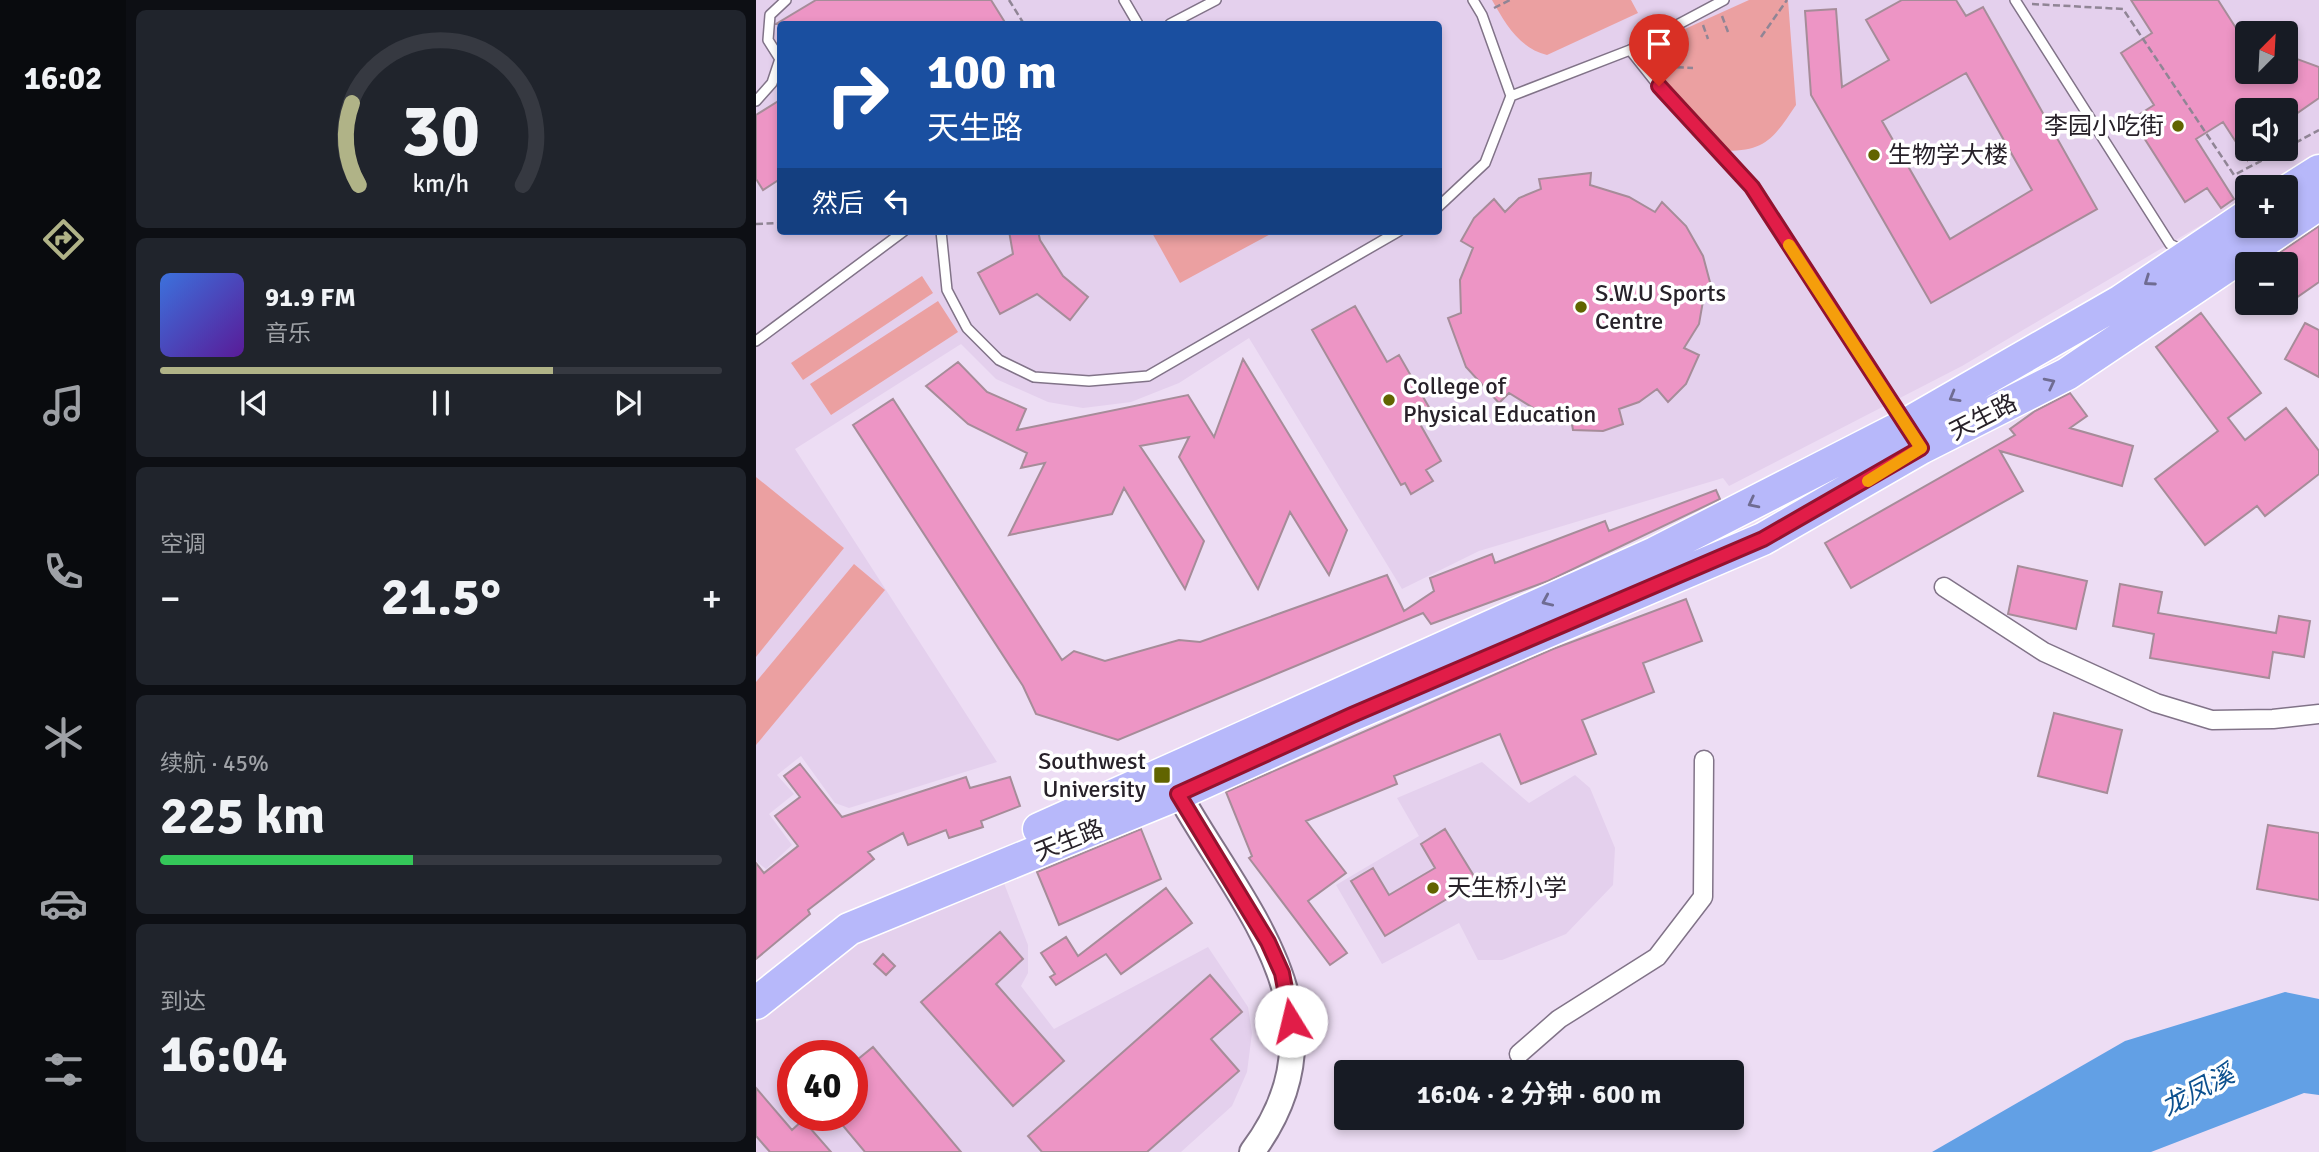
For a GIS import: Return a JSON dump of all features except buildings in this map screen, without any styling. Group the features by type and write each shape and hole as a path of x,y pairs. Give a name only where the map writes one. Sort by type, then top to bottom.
{"highway":[{"path":"2298,184 2319,171"},
{"name":"天生路","path":"756,1003 849,929 1173,783 1655,553 1914,436 2120,302 2197,267 2319,204"},
{"name":"天生路","path":"2197,267 2235,228"},
{"name":"天生路","path":"756,979 834,914 1047,826 1173,783"}],"street":[{"path":"1944,587 2044,652 2156,703 2212,720 2273,719 2319,714"},
{"path":"1519,1054 1559,1019 1657,957 1703,897 1704,760"},
{"path":"1173,783 1268,942 1282,973 1290,1004 1293,1037 1289,1071 1264,1136 1252,1152"}],"lane":[{"path":"777,54 768,40 770,15 786,0"},
{"path":"1125,0 1136,21"},
{"path":"1176,21 1216,0"},
{"path":"1442,203 1485,163 1511,96 1474,0"},
{"path":"2017,1 2170,244 2197,267"},
{"path":"1511,96 1630,50 1721,2"},
{"path":"1630,50 1673,104 1752,187 1914,436"},
{"path":"756,101 772,83 777,68"},
{"path":"756,341 899,235"},
{"path":"941,235 947,290 967,328 999,360 1034,377 1089,381 1148,376 1392,235"}],"path":[{"path":"1009,0 1022,21"},
{"path":"1482,15 1510,0"},
{"path":"1761,37 1787,0"},
{"path":"2017,1 2123,9 2234,175 2260,161"},
{"path":"1721,2 1728,32"},
{"path":"1642,43 1653,60 1672,67 1693,68"},
{"path":"2298,141 2319,130"},
{"path":"756,224 777,223"}],"shaded area":[{"name":"Southwest University","path":"756,0 2319,0 2319,155 2285,175 2235,175 2235,205 1962,366 1729,486 1723,478 1479,551 1402,589 1249,338 1179,383 1131,402 1083,408 1048,402 996,379 961,344 795,449 997,762 849,808 835,803 801,756 777,775 794,794 769,814 792,845 766,869 756,861"},
{"path":"1492,0 1631,0 1638,13 1547,55 1521,41"},
{"path":"1749,0 1788,0 1796,105 1769,140 1752,148 1727,151 1648,65 1645,47"},
{"path":"1153,235 1269,235 1180,283"},
{"path":"922,276 933,293 803,380 791,363"},
{"path":"938,301 958,332 831,415 810,384"},
{"path":"756,477 844,548 756,657"},
{"path":"854,564 885,590 756,745 756,682"},
{"path":"1482,762 1529,803 1575,775 1590,788 1615,848 1613,885 1566,934 1502,960 1478,960 1459,923 1382,964 1336,885 1419,836 1397,798"},
{"path":"1000,873 1028,945 1028,973 1021,986 1054,1029 1208,947 1248,1007 1252,1033 1247,1072 1232,1106 1181,1152 756,1152 756,1023 858,935"}],"water":[{"name":"龙凤溪","path":"2285,992 2319,999 2319,1095 2304,1093 2151,1152 1932,1152 2125,1041"}],"slow traffic":[{"path":"1789,245 1908,424 1921,448 1868,481"}],"place":[{"name":"李园小吃街","path":"2178,126"},
{"name":"生物学大楼","path":"1874,155"},
{"name":"S.W.U Sports Centre","path":"1581,307"},
{"name":"College of Physical Education","path":"1389,400"},
{"name":"Southwest University","path":"1162,775"},
{"name":"天生桥小学","path":"1433,888"}],"route":[{"path":"1291,1021 1290,1004 1282,973 1268,942 1178,794 1352,715 1763,539 1864,484 1921,448 1908,424 1752,187 1659,86"}]}
